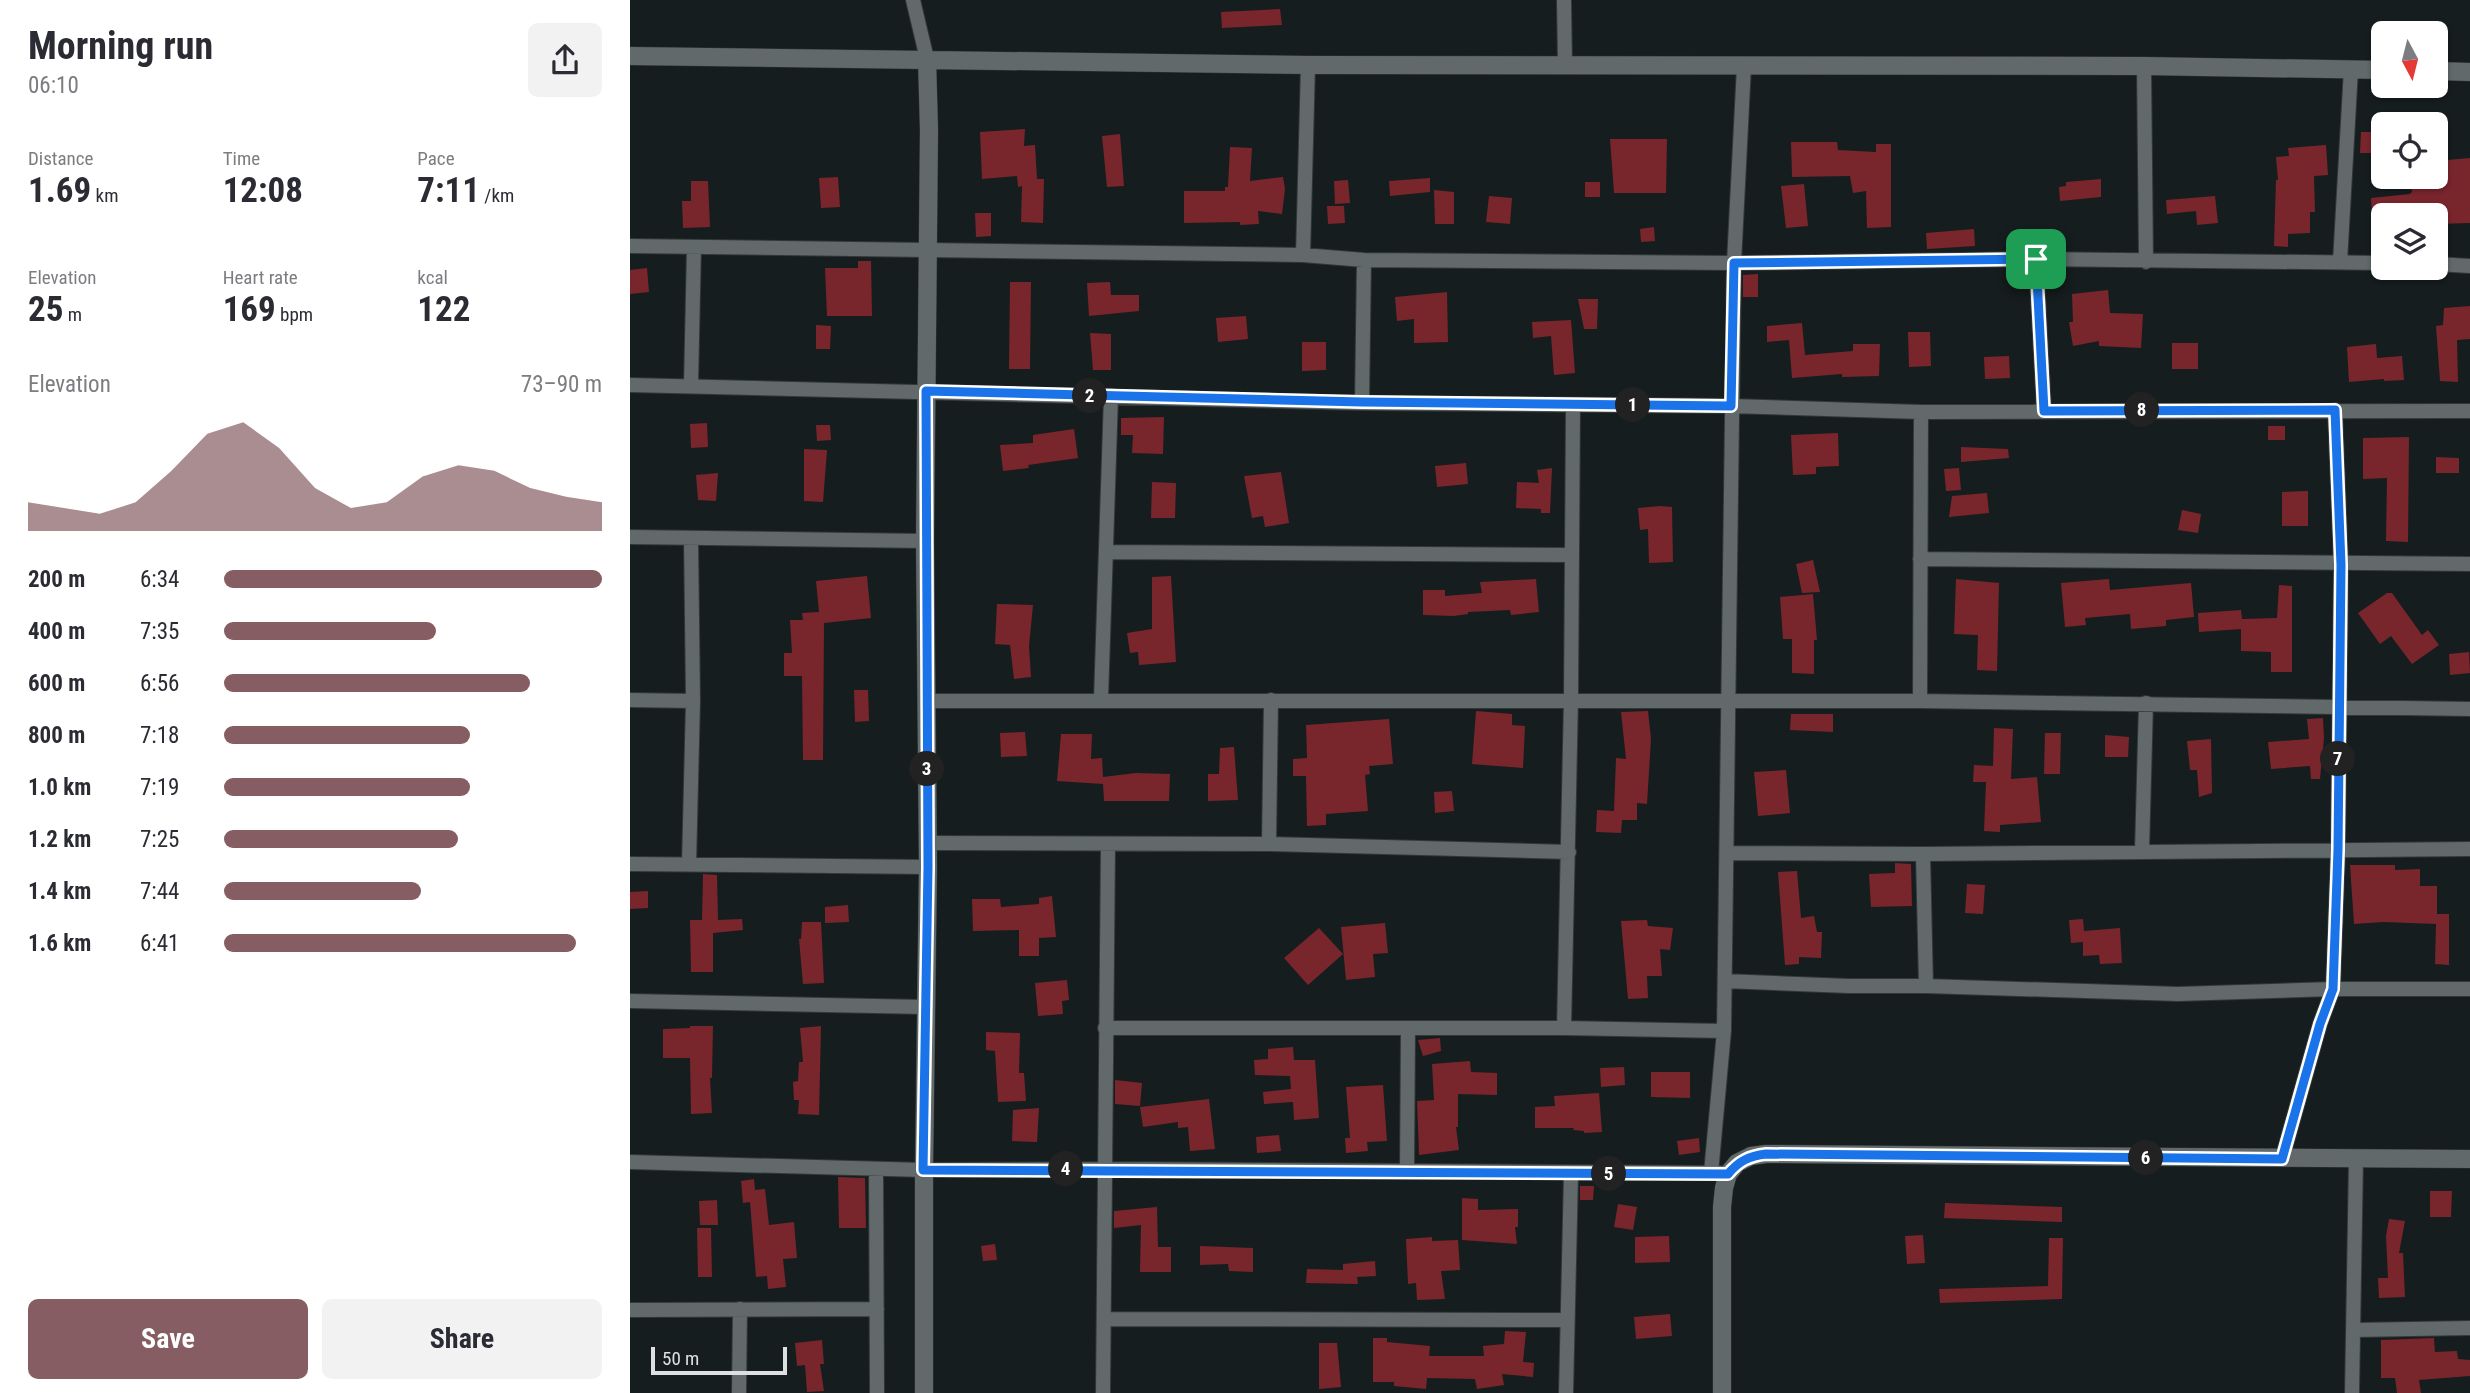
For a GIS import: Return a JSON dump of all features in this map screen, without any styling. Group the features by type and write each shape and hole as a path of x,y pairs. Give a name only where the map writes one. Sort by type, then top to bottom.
{"street":[{"path":"913,0 927,59 925,541 928,867 923,1170 925,1393"},
{"path":"1564,0 1565,66"},
{"path":"630,56 1308,65 2144,65 2371,70"},
{"path":"1303,255 1308,65"},
{"path":"2144,65 2146,262"},
{"path":"1722,1393 1720,1173 1728,853 1731,406 1734,263 1744,66"},
{"path":"2340,262 2351,69"},
{"path":"2448,71 2470,72"},
{"path":"630,246 1303,255 1364,260 1734,263 2036,259 2371,263"},
{"path":"691,385 694,247"},
{"path":"2036,259 2044,411"},
{"path":"1362,402 1364,260"},
{"path":"2448,264 2470,265"},
{"path":"630,385 1921,412 2470,411"},
{"path":"1101,699 1111,396"},
{"path":"1564,1028 1569,852 1573,405"},
{"path":"2282,1159 2320,1024 2333,989 2338,850 2341,565 2335,410"},
{"path":"1920,701 1921,412"},
{"path":"630,537 925,541"},
{"path":"689,865 693,701 691,538"},
{"path":"1106,552 1572,555"},
{"path":"1920,559 2341,565 2470,564"},
{"path":"927,701 1571,699 2146,703 2470,709"},
{"path":"630,700 693,701"},
{"path":"1269,844 1271,700"},
{"path":"2143,850 2146,703"},
{"path":"928,843 1269,844 1569,852"},
{"path":"1103,1393 1108,845"},
{"path":"1728,853 2470,849"},
{"path":"1923,854 1926,986"},
{"path":"630,864 928,867"},
{"path":"1725,981 2178,994 2333,989 2470,989"},
{"path":"630,1001 925,1007"},
{"path":"1105,1028 1564,1028 1724,1031"},
{"path":"1407,1171 1408,1029"},
{"path":"630,1162 923,1170 1104,1169 1572,1174 1720,1173 1744,1160 1766,1154 2470,1159"},
{"path":"2351,1393 2356,1159"},
{"path":"876,1169 877,1393"},
{"path":"1566,1393 1572,1174"},
{"path":"739,1393 740,1309"},
{"path":"630,1310 877,1309"},
{"path":"1104,1319 1567,1320"},
{"path":"2354,1330 2470,1328"}],"building":[{"path":"1280,9 1282,25 1222,28 1221,12"},
{"path":"1025,129 1024,146 1035,145 1037,179 1044,179 1043,223 1021,222 1022,186 1018,187 1017,176 982,179 980,132"},
{"path":"2361,132 2371,132 2371,153 2360,153"},
{"path":"1120,134 1124,186 1107,187 1102,136"},
{"path":"1610,139 1667,139 1666,193 1614,193"},
{"path":"1791,142 1837,142 1838,150 1876,152 1876,144 1891,144 1891,227 1867,228 1866,191 1853,193 1850,176 1792,177"},
{"path":"2326,145 2328,175 2314,176 2315,212 2310,212 2310,233 2288,234 2288,247 2274,246 2278,180 2276,157 2289,156 2288,148"},
{"path":"1230,147 1252,148 1250,181 1283,177 1285,189 1282,214 1258,211 1259,224 1184,223 1184,191 1225,191 1225,187 1228,187"},
{"path":"2470,158 2470,223 2448,224 2448,203 2371,203 2371,198 2410,194 2412,189 2448,189 2448,160"},
{"path":"838,177 840,207 821,208 819,178"},
{"path":"1430,178 1430,192 1390,196 1389,181"},
{"path":"2101,179 2101,197 2060,201 2059,187 2066,186 2066,182"},
{"path":"1348,180 1350,203 1335,204 1334,181"},
{"path":"691,181 708,181 710,227 683,228 682,201 691,201"},
{"path":"1585,182 1600,182 1600,197 1585,197"},
{"path":"1804,184 1808,226 1786,228 1781,186"},
{"path":"1434,190 1454,192 1454,224 1435,224"},
{"path":"1489,196 1512,198 1510,224 1486,222"},
{"path":"2215,196 2218,223 2197,225 2196,211 2167,214 2166,200"},
{"path":"1327,206 1344,206 1345,223 1328,224"},
{"path":"975,213 991,213 991,236 976,237"},
{"path":"1654,227 1655,241 1641,242 1640,229"},
{"path":"1974,229 1975,246 1927,249 1926,233"},
{"path":"858,261 871,261 872,316 827,316 825,268 858,268"},
{"path":"647,268 649,292 630,294 630,270"},
{"path":"1758,274 1758,297 1743,297 1743,275"},
{"path":"1010,282 1031,282 1030,369 1009,369"},
{"path":"1110,282 1111,295 1139,295 1139,311 1089,316 1087,283"},
{"path":"2108,290 2110,313 2143,314 2141,348 2099,346 2099,341 2073,346 2069,322 2073,322 2072,294"},
{"path":"1447,292 1448,342 1414,343 1414,319 1397,321 1395,297"},
{"path":"1578,299 1598,299 1597,329 1584,329"},
{"path":"2470,306 2470,339 2457,340 2458,382 2440,381 2436,326 2443,325 2444,308"},
{"path":"1246,316 1248,339 1218,342 1216,318"},
{"path":"1571,320 1575,373 1554,375 1551,336 1533,338 1532,322"},
{"path":"1802,323 1805,355 1853,351 1853,344 1880,344 1879,376 1842,377 1842,374 1792,378 1789,340 1767,342 1767,326"},
{"path":"816,325 831,326 830,349 816,349"},
{"path":"1908,332 1930,332 1931,366 1909,367"},
{"path":"1090,333 1111,334 1111,370 1093,370"},
{"path":"1302,342 1326,342 1326,370 1302,371"},
{"path":"2172,343 2198,343 2198,369 2172,369"},
{"path":"2376,344 2377,358 2402,356 2404,380 2349,382 2347,347"},
{"path":"2009,356 2010,378 1985,379 1984,357"},
{"path":"1164,417 1163,454 1132,453 1133,435 1121,435 1121,418"},
{"path":"707,423 708,447 691,448 690,424"},
{"path":"816,425 830,425 831,440 817,441"},
{"path":"2268,426 2285,426 2285,440 2268,440"},
{"path":"1074,429 1078,458 1003,471 1000,445 1033,443 1033,435"},
{"path":"1838,433 1839,466 1816,467 1816,474 1793,475 1791,435"},
{"path":"2409,437 2408,542 2386,541 2387,478 2363,479 2363,438"},
{"path":"1961,447 2008,449 2009,458 1961,462"},
{"path":"804,449 827,450 823,502 804,501"},
{"path":"2436,457 2459,458 2459,473 2436,473"},
{"path":"1466,463 1468,484 1437,487 1435,466"},
{"path":"1552,468 1550,513 1541,513 1541,509 1516,508 1517,482 1539,483 1537,470"},
{"path":"1959,468 1961,490 1946,491 1944,469"},
{"path":"1281,472 1289,523 1265,527 1263,516 1252,518 1244,476"},
{"path":"718,473 716,501 698,500 696,475"},
{"path":"1152,482 1176,483 1175,518 1151,518"},
{"path":"2308,491 2308,526 2282,526 2282,492"},
{"path":"1987,493 1989,513 1949,517 1952,496"},
{"path":"1672,507 1673,562 1649,563 1648,529 1640,530 1638,508"},
{"path":"2182,510 2201,514 2198,533 2178,530"},
{"path":"1813,560 1820,592 1802,593 1796,564"},
{"path":"867,576 871,618 824,623 823,760 803,760 802,676 784,676 784,653 792,653 790,620 803,620 802,613 819,612 816,581"},
{"path":"1171,576 1176,662 1139,665 1138,652 1130,653 1127,633 1152,629 1152,577"},
{"path":"1536,579 1539,612 1511,615 1510,610 1468,612 1454,616 1423,615 1423,590 1445,590 1445,596 1482,593 1480,582"},
{"path":"1956,579 1999,583 1997,671 1977,670 1978,635 1954,634"},
{"path":"2109,579 2110,590 2191,583 2194,617 2166,620 2166,626 2131,629 2130,614 2085,618 2086,625 2065,627 2061,583"},
{"path":"2279,585 2292,586 2292,672 2271,672 2271,652 2241,651 2241,629 2199,632 2198,613 2241,610 2242,619 2277,618"},
{"path":"2387,593 2392,593 2422,635 2428,630 2439,645 2412,664 2391,636 2380,644 2358,613"},
{"path":"1813,594 1817,640 1814,640 1814,674 1792,673 1792,639 1783,639 1780,597"},
{"path":"997,604 1033,605 1029,646 1031,677 1014,679 1010,645 995,644"},
{"path":"2469,652 2470,673 2450,675 2449,654"},
{"path":"854,690 868,690 869,721 855,722"},
{"path":"1476,711 1512,714 1512,725 1525,726 1523,768 1472,764"},
{"path":"1648,711 1651,739 1647,804 1637,803 1637,820 1622,820 1621,833 1596,832 1597,810 1614,811 1616,758 1626,759 1621,712"},
{"path":"1791,714 1833,714 1833,732 1790,730"},
{"path":"2323,718 2320,779 2311,779 2310,766 2271,769 2268,742 2309,739 2307,719"},
{"path":"1389,719 1393,764 1369,766 1370,774 1365,775 1368,811 1326,814 1326,825 1307,826 1306,776 1293,776 1293,759 1307,758 1306,725"},
{"path":"1994,728 2013,729 2011,779 2037,777 2041,822 2000,825 2000,832 1984,831 1986,782 1973,782 1974,765 1993,766"},
{"path":"1025,732 1027,756 1001,757 1000,733"},
{"path":"2045,733 2061,733 2060,774 2044,774"},
{"path":"1061,734 1092,734 1091,759 1102,758 1103,777 1136,773 1170,774 1169,801 1104,801 1103,784 1057,781"},
{"path":"2105,735 2129,737 2128,757 2105,757"},
{"path":"2211,739 2212,793 2199,797 2197,770 2190,770 2187,741"},
{"path":"1234,747 1238,800 1208,801 1208,774 1219,774 1220,748"},
{"path":"1786,770 1790,813 1758,816 1754,772"},
{"path":"1452,791 1454,811 1435,813 1434,792"},
{"path":"1895,863 1911,864 1912,906 1871,907 1869,874 1895,873"},
{"path":"2350,865 2395,865 2395,870 2420,869 2420,886 2437,886 2437,914 2449,914 2449,965 2435,964 2436,924 2354,924"},
{"path":"1797,871 1801,918 1814,916 1817,932 1822,932 1821,958 1799,957 1799,964 1785,965 1778,872"},
{"path":"703,874 717,875 718,920 742,919 743,930 713,933 713,972 691,972 690,920 702,920"},
{"path":"1967,884 1985,885 1983,914 1965,913"},
{"path":"648,891 648,908 630,909 630,892"},
{"path":"1052,896 1056,937 1039,938 1039,956 1019,956 1019,930 973,931 972,899 1000,899 1001,907 1039,904 1039,898"},
{"path":"848,905 849,922 825,923 825,907"},
{"path":"2083,919 2084,931 2120,928 2122,963 2100,964 2099,955 2083,956 2083,942 2071,943 2069,920"},
{"path":"1647,920 1648,926 1673,928 1670,950 1660,949 1662,976 1647,976 1648,998 1628,999 1621,921"},
{"path":"802,922 821,922 824,983 803,984 799,939"},
{"path":"1385,923 1388,953 1373,954 1375,977 1346,980 1341,927"},
{"path":"1319,928 1343,954 1308,985 1284,958"},
{"path":"1067,980 1069,1000 1062,1001 1063,1014 1038,1016 1035,983"},
{"path":"713,1026 710,1078 712,1113 691,1114 690,1058 663,1058 663,1029"},
{"path":"821,1026 819,1115 798,1114 799,1100 794,1100 793,1082 798,1081 799,1062 803,1062 800,1028"},
{"path":"986,1032 1020,1033 1019,1073 1024,1073 1026,1101 998,1102 995,1051 986,1050"},
{"path":"1440,1038 1441,1051 1423,1056 1418,1040"},
{"path":"1293,1047 1294,1060 1315,1060 1319,1118 1294,1120 1293,1102 1264,1104 1263,1092 1291,1089 1290,1076 1255,1075 1254,1060 1268,1059 1268,1049"},
{"path":"1470,1061 1471,1072 1497,1073 1497,1095 1458,1094 1456,1127 1459,1150 1419,1155 1417,1101 1434,1100 1432,1064"},
{"path":"1624,1067 1625,1085 1601,1087 1600,1068"},
{"path":"1651,1072 1690,1072 1690,1098 1651,1097"},
{"path":"1115,1080 1142,1083 1140,1106 1115,1104"},
{"path":"1383,1085 1387,1141 1367,1142 1368,1151 1346,1153 1345,1138 1350,1138 1346,1087"},
{"path":"1599,1093 1602,1132 1584,1133 1573,1130 1574,1128 1535,1128 1535,1107 1555,1106 1554,1096"},
{"path":"1209,1099 1215,1149 1190,1151 1188,1127 1178,1128 1178,1122 1143,1127 1140,1107"},
{"path":"1039,1108 1037,1142 1012,1141 1013,1110"},
{"path":"1279,1135 1281,1151 1257,1153 1256,1137"},
{"path":"1699,1138 1700,1152 1679,1155 1677,1141"},
{"path":"838,1177 865,1178 866,1228 839,1228"},
{"path":"754,1179 755,1190 765,1189 769,1225 794,1222 797,1258 783,1259 786,1287 768,1289 767,1276 756,1277 750,1202 743,1203 741,1181"},
{"path":"1580,1186 1594,1186 1593,1200 1580,1200"},
{"path":"2430,1191 2452,1191 2451,1217 2430,1217"},
{"path":"1462,1198 1478,1199 1478,1210 1518,1209 1518,1227 1515,1227 1517,1244 1462,1240"},
{"path":"717,1200 718,1225 700,1225 699,1201"},
{"path":"1945,1203 2062,1207 2062,1222 1944,1218"},
{"path":"1618,1204 1637,1207 1633,1230 1614,1227"},
{"path":"1157,1207 1158,1247 1171,1247 1171,1272 1140,1272 1141,1225 1114,1228 1114,1211"},
{"path":"2389,1219 2405,1221 2399,1253 2403,1253 2405,1297 2379,1298 2378,1278 2388,1278 2386,1236"},
{"path":"697,1228 711,1228 712,1277 698,1277"},
{"path":"1923,1235 1925,1263 1907,1264 1905,1236"},
{"path":"1669,1236 1670,1262 1635,1263 1635,1237"},
{"path":"1432,1237 1432,1241 1458,1240 1460,1270 1441,1271 1445,1299 1417,1300 1416,1283 1408,1284 1406,1239"},
{"path":"2049,1238 2063,1238 2062,1299 1940,1303 1939,1289 2048,1286"},
{"path":"995,1244 997,1260 983,1261 981,1246"},
{"path":"1200,1246 1253,1248 1253,1272 1229,1271 1228,1264 1200,1265"},
{"path":"1375,1261 1376,1276 1357,1277 1358,1284 1306,1283 1307,1269 1343,1270 1343,1264"},
{"path":"1670,1314 1672,1336 1636,1339 1634,1317"},
{"path":"1505,1331 1526,1332 1523,1362 1534,1363 1533,1377 1502,1374 1504,1385 1477,1389 1475,1379 1427,1378 1426,1389 1394,1386 1394,1382 1373,1382 1373,1338 1430,1346 1429,1356 1484,1356 1483,1346 1504,1344"},
{"path":"2434,1338 2435,1352 2457,1351 2458,1359 2470,1360 2470,1376 2419,1380 2421,1393 2397,1393 2395,1378 2381,1378 2381,1340"},
{"path":"822,1340 824,1364 820,1364 824,1391 807,1392 805,1365 797,1366 795,1343"},
{"path":"1319,1343 1337,1343 1341,1387 1319,1389"}],"route":[{"path":"2036,259 2044,411 2335,410 2341,565 2338,850 2333,989 2320,1024 2282,1159 1766,1154 1751,1156 1737,1163 1728,1174 923,1170 928,867 926,391 1362,402 1731,406 1734,263 2036,259"}]}
